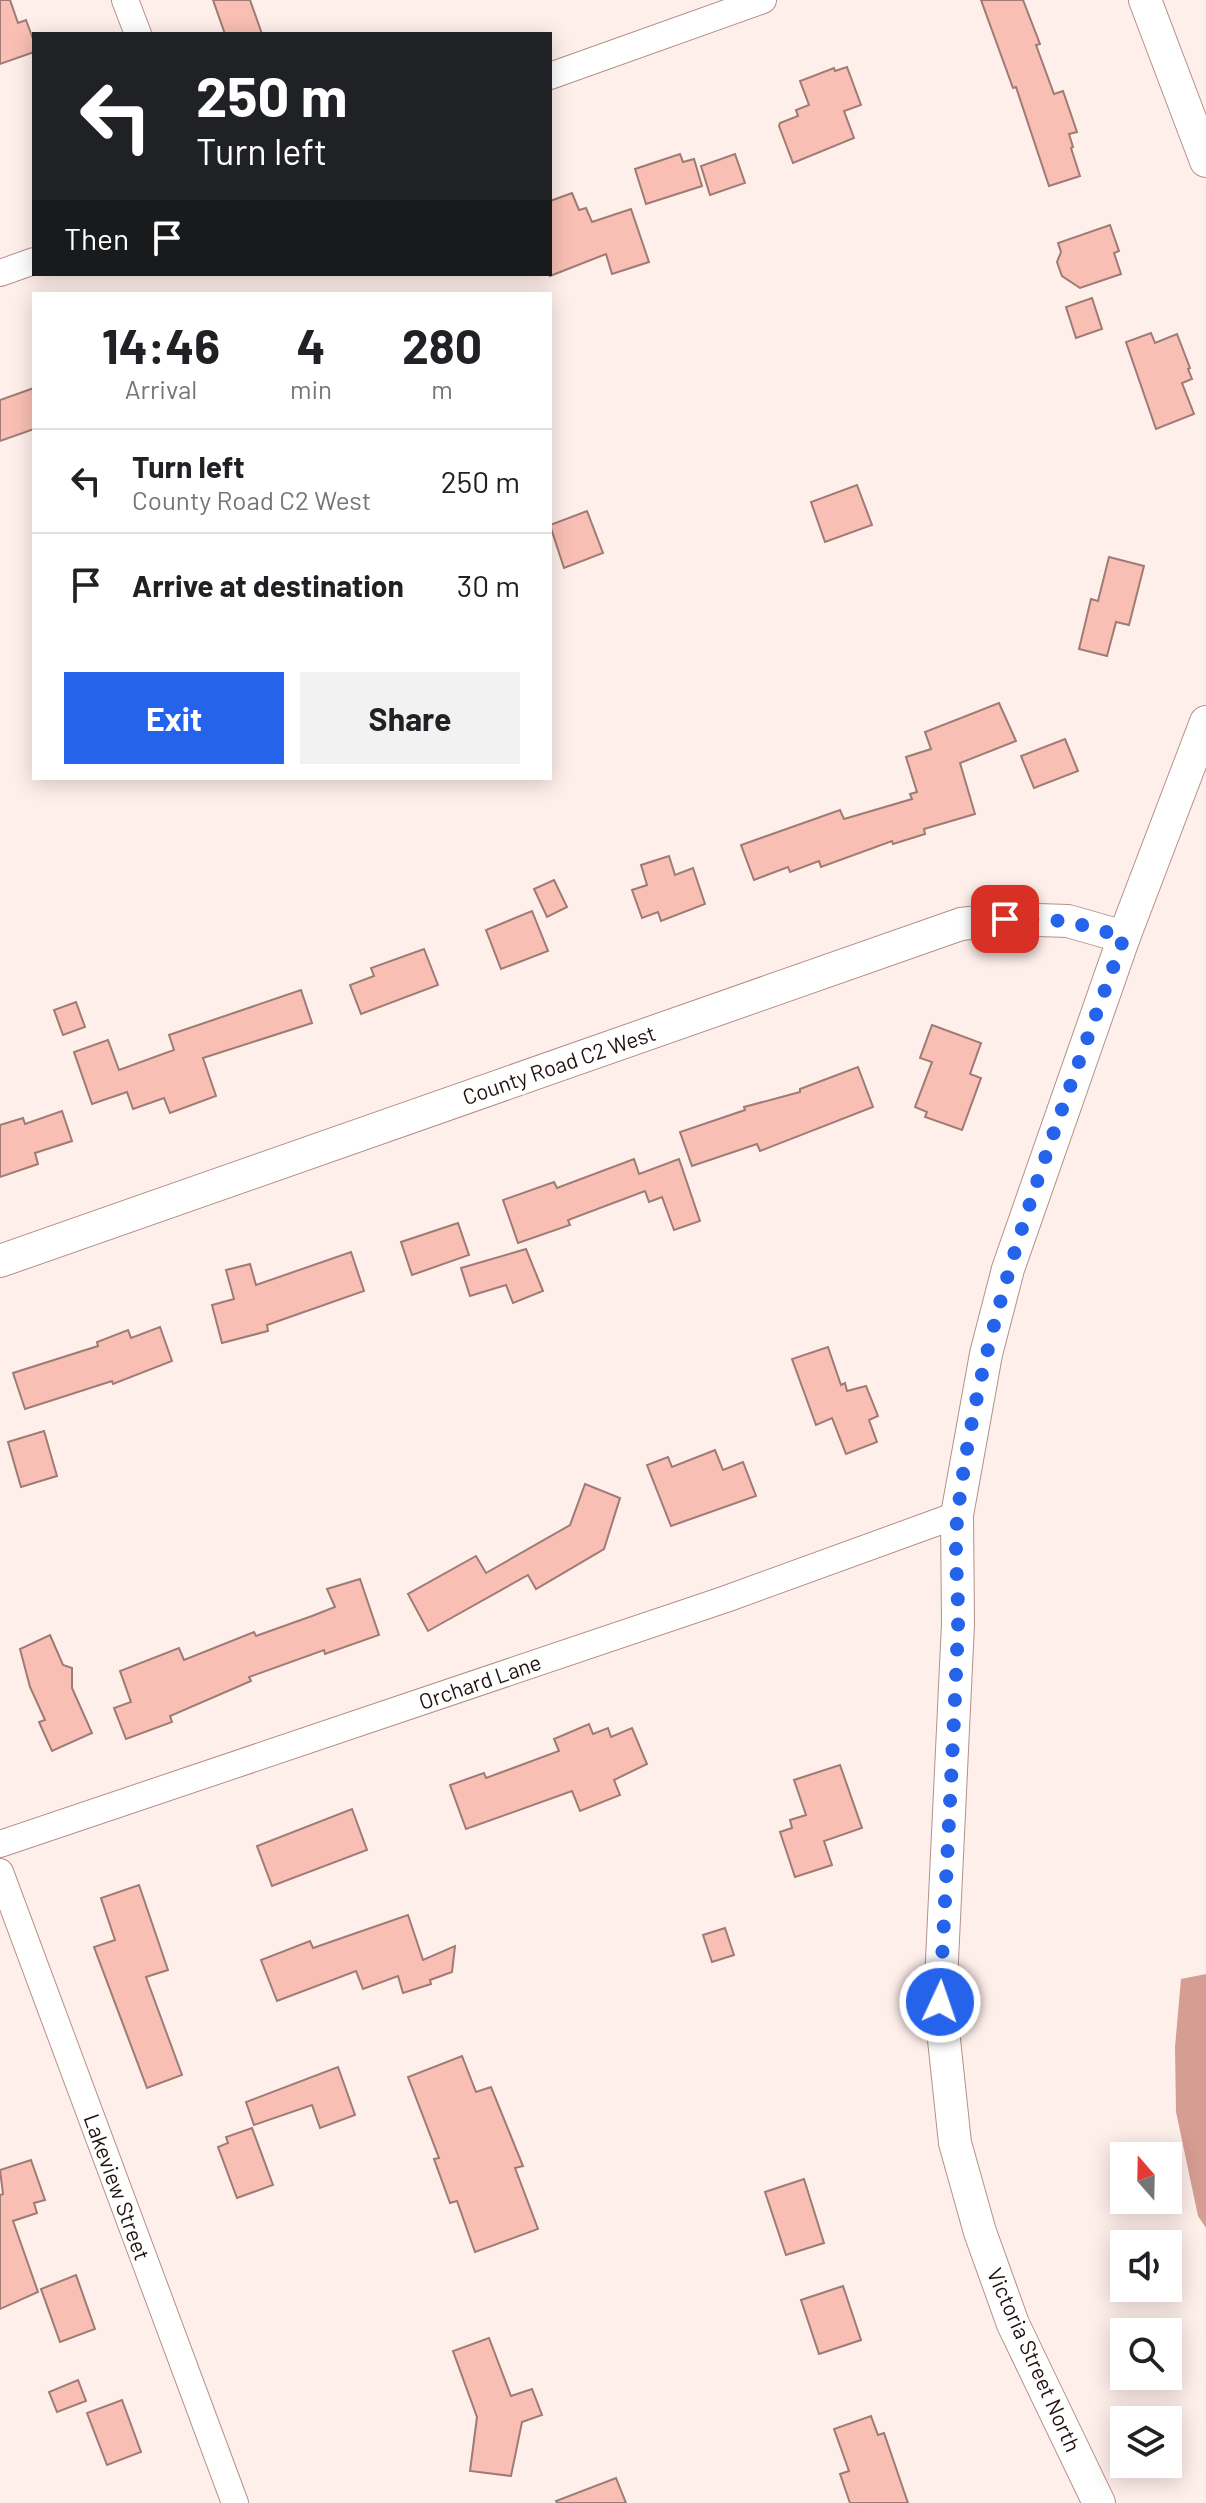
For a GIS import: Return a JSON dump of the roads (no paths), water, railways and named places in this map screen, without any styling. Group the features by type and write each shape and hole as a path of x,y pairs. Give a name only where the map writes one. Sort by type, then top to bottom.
{"street":[{"path":"125,0 137,32"},
{"path":"552,75 763,0"},
{"path":"1145,0 1206,161"},
{"path":"0,273 32,262"},
{"name":"Victoria Street North","path":"1099,2503 1013,2324 980,2232 955,2143 940,2002 958,1624 957,1515 986,1354 1008,1269 1124,937 1206,722"},
{"name":"County Road C2 West","path":"0,1261 961,924 1005,919 1068,921 1124,937"},
{"name":"Orchard Lane","path":"0,1844 696,1609 957,1515"},
{"name":"Lakeview Street","path":"0,1872 235,2503"}]}
